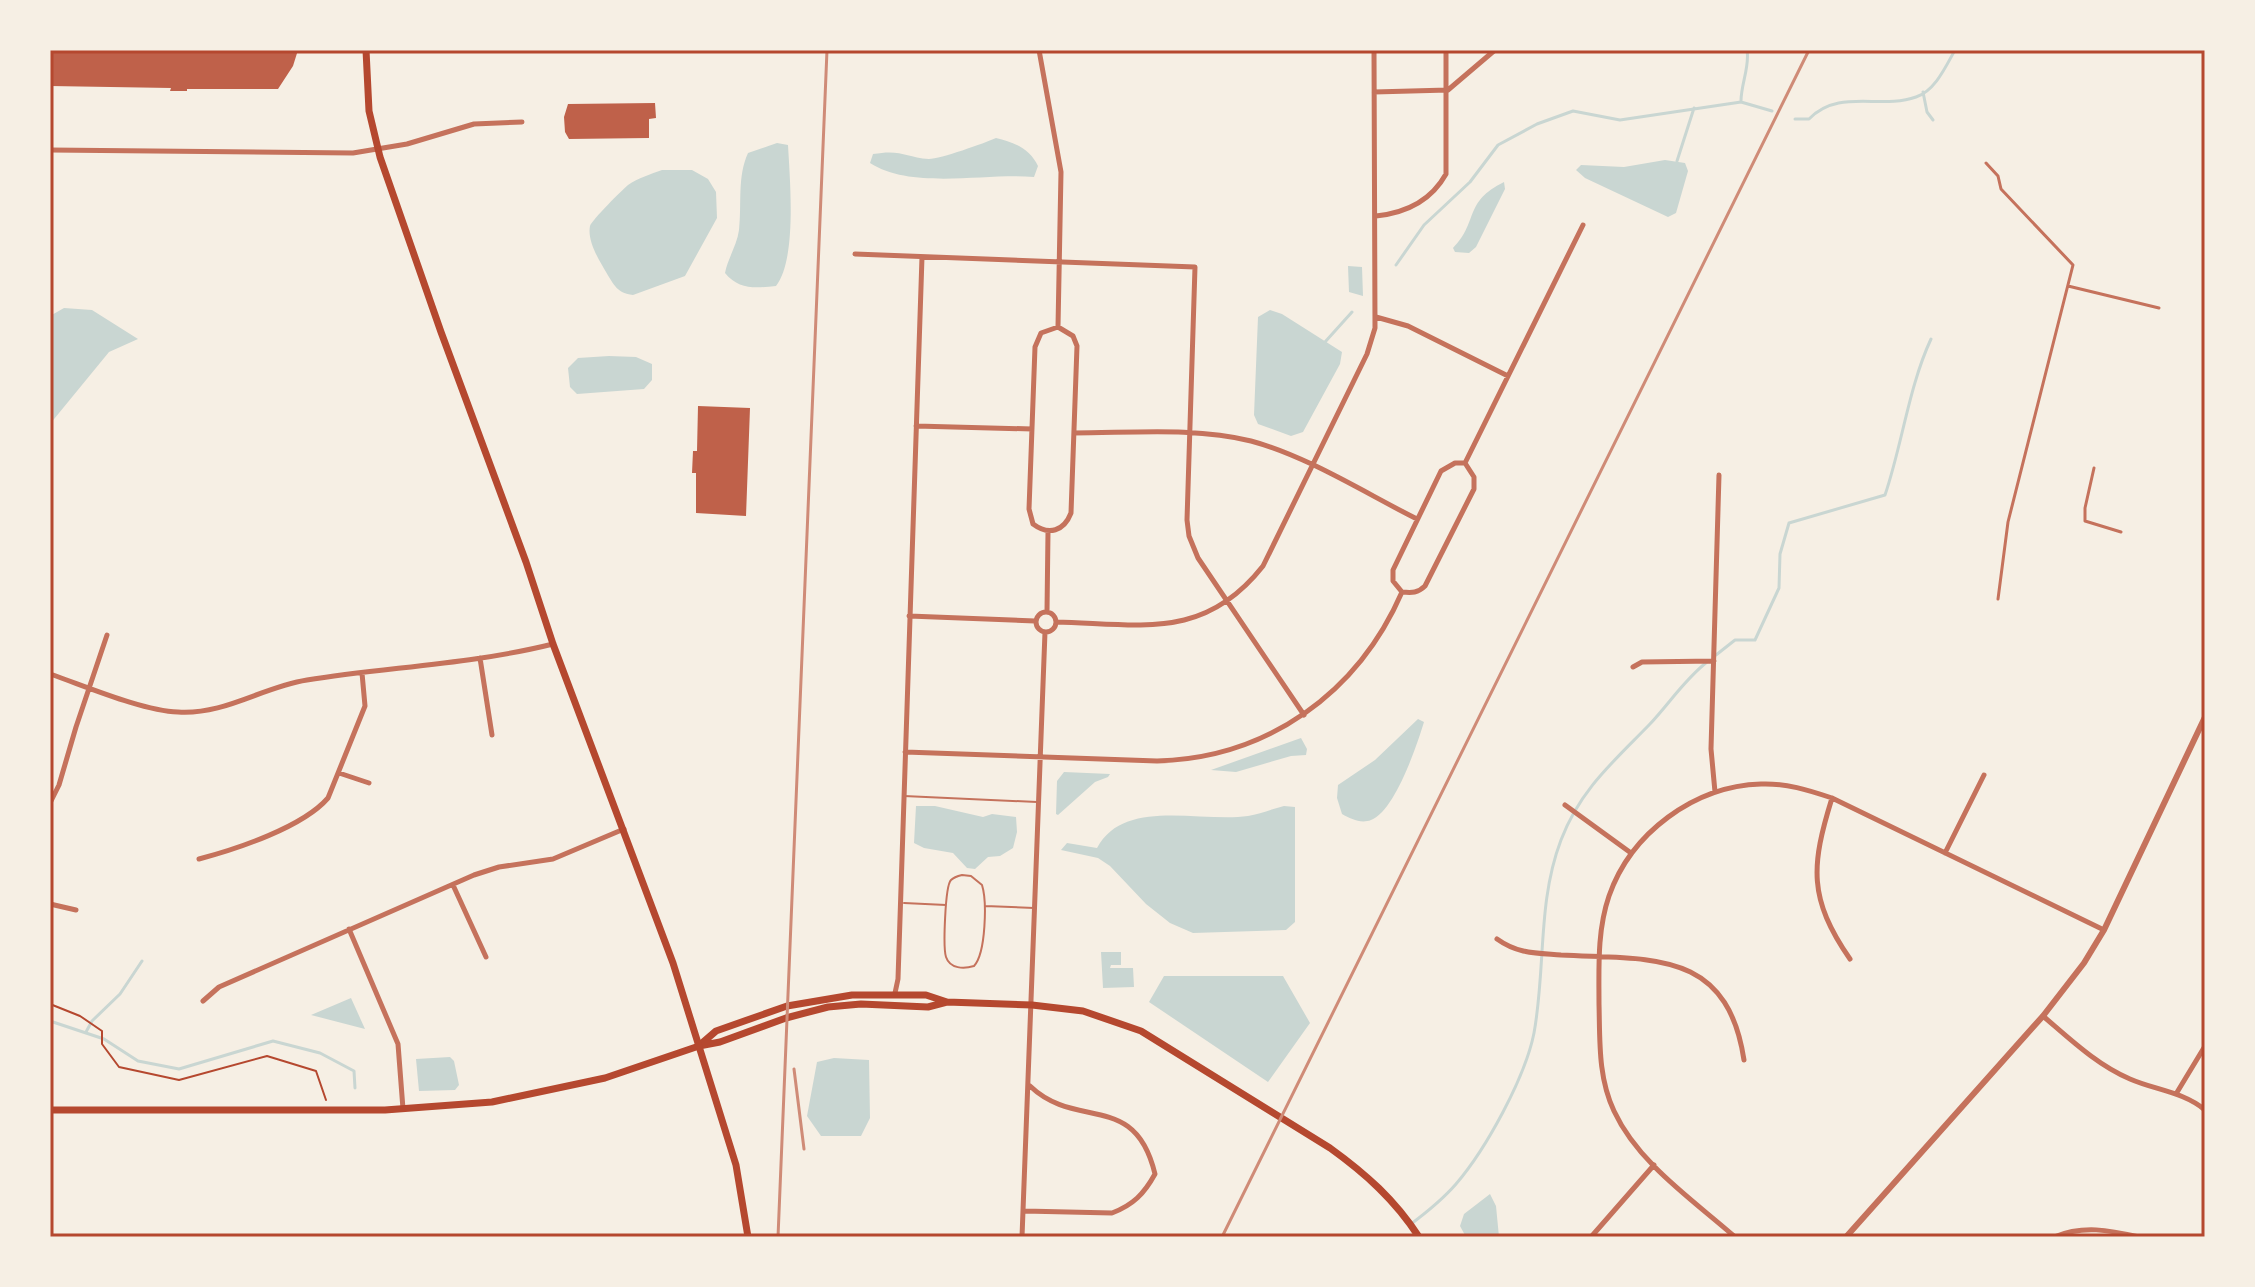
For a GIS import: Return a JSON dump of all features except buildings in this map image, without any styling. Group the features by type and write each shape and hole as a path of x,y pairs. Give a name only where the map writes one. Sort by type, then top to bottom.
{"main road":[{"path":"365,50 369,111 378,149 553,644 673,963 736,1165 748,1237"},
{"path":"699,1046 716,1031 787,1006 834,997 895,993 926,995 947,1002 1032,1005 1083,1011 1141,1031 1317,1140 1369,1177 1398,1206 1419,1237"},
{"path":"50,1110 403,1109 492,1102 598,1080 828,1007 861,1004 928,1007 947,1002"}],"street":[{"path":"1039,50 1061,172 1058,327"},
{"path":"1056,622 1165,624 1199,617 1228,602 1247,586 1263,566 1367,354 1376,317 1374,50"},
{"path":"1376,216 1398,214 1435,191 1446,171 1446,50"},
{"path":"1374,92 1448,90 1495,50"},
{"path":"50,150 328,154 378,149 474,124 522,122"},
{"path":"1986,163 1998,176 2001,189 2073,265 2008,522 1998,599"},
{"path":"1465,463 1583,225"},
{"path":"855,254 1195,267 1189,536 1198,558 1304,715"},
{"path":"895,993 898,979 922,257"},
{"path":"2068,286 2159,308"},
{"path":"1376,317 1408,326 1508,376"},
{"path":"1058,327 1073,336 1077,346 1071,513 1067,523 1059,530 1048,532 1033,524 1029,509 1035,347 1041,333 1058,327"},
{"path":"916,426 1032,429"},
{"path":"1074,433 1189,434 1253,442 1311,466 1417,519"},
{"path":"1402,592 1393,581 1393,570 1417,519 1441,471 1448,464 1465,463"},
{"path":"1402,592 1420,591 1425,586 1474,489 1474,477 1465,463"},
{"path":"2094,468 2085,521 2121,532"},
{"path":"1715,792 1711,749 1719,475"},
{"path":"1047,611 1048,532"},
{"path":"905,752 1157,761 1194,759 1247,745 1304,715 1350,675 1377,639 1402,592"},
{"path":"1035,621 1040,613 1047,611"},
{"path":"1035,621 1037,627 1045,632 1052,630 1056,622 1047,611"},
{"path":"909,616 1035,621"},
{"path":"1022,1237 1045,632"},
{"path":"50,803 69,758 107,635"},
{"path":"50,674 168,711 199,712 227,706 291,683 480,658 553,644"},
{"path":"480,658 492,735"},
{"path":"1633,667 1642,662 1714,661"},
{"path":"199,859 222,853 313,815 328,798 365,706 362,673"},
{"path":"1846,1237 2043,1016 2084,963 2104,930 2205,717"},
{"path":"339,773 369,783"},
{"path":"1945,853 1984,775"},
{"path":"1735,1237 1654,1165 1621,1124 1603,1077 1599,957 1609,896 1631,853 1670,816 1715,792 1747,785 1776,784 1806,789 1832,798 2104,930"},
{"path":"1832,798 1818,843 1816,873 1828,923 1850,959"},
{"path":"1565,805 1631,853"},
{"path":"203,1001 219,987 488,870 553,859 624,829"},
{"path":"453,885 486,957"},
{"path":"50,904 76,910"},
{"path":"349,929 395,1037 401,1062 403,1109"},
{"path":"1497,939 1512,950 1675,964 1703,980 1729,1008 1741,1037 1744,1060"},
{"path":"2043,1016 2111,1070 2131,1080 2176,1094 2205,1110"},
{"path":"2176,1094 2205,1046"},
{"path":"1024,1211 1112,1213 1124,1209 1141,1196 1155,1174 1146,1144 1129,1127 1107,1116 1046,1101 1030,1086"},
{"path":"1591,1237 1654,1165"},
{"path":"2054,1237 2088,1228 2139,1237"}],"lane":[{"path":"903,796 1039,802"},
{"path":"962,875 971,876 982,885 984,905 982,953 974,966 963,968 950,963 946,957 950,881 962,875"},
{"path":"899,903 947,905"},
{"path":"984,905 1035,908"}],"path":[{"path":"50,1004 80,1016 102,1031 102,1044 119,1067 179,1080 267,1056 316,1071 326,1100"}],"shaded area":[{"path":"996,138 1015,144 1031,155 1038,166 1034,177 927,178 887,171 870,163 873,154 890,152 929,159"},
{"path":"777,143 788,145 791,219 787,258 776,286 748,287 730,279 725,273 739,230 742,172 748,153"},
{"path":"1665,160 1685,163 1688,171 1676,213 1668,217 1585,178 1576,170 1581,165 1624,167"},
{"path":"662,170 692,170 708,179 716,192 717,218 685,276 633,295 628,294 616,288 600,262 592,244 590,226 628,185"},
{"path":"1504,182 1505,189 1476,247 1469,253 1455,252 1453,248 1461,239 1482,197"},
{"path":"1348,266 1362,267 1363,296 1349,292"},
{"path":"64,308 92,310 138,339 109,352 50,424 50,316"},
{"path":"1270,310 1282,314 1342,352 1340,364 1303,432 1291,436 1258,424 1254,415 1258,317"},
{"path":"636,357 652,364 652,380 644,389 577,394 570,387 568,368 578,358"},
{"path":"1418,719 1424,722 1404,776 1380,814 1367,821 1342,814 1337,798 1338,785 1375,760"},
{"path":"1301,738 1307,749 1306,755 1291,756 1236,772 1211,770"},
{"path":"1064,772 1110,774 1095,782 1058,815 1057,781"},
{"path":"916,806 935,806 983,817 992,814 1016,817 1017,832 1013,848 1000,856 988,857 975,869 967,868 953,853 914,843"},
{"path":"1284,806 1295,807 1295,922 1286,930 1193,933 1170,923 1098,858 1061,850 1067,843 1097,848 1109,832 1125,822 1144,817 1248,816"},
{"path":"1101,952 1121,952 1121,965 1111,965 1110,968 1133,968 1134,987 1103,988"},
{"path":"1164,976 1283,976 1310,1023 1268,1082 1149,1002"},
{"path":"351,998 365,1029 311,1015"},
{"path":"450,1057 454,1061 459,1085 455,1090 419,1091 416,1059"},
{"path":"834,1058 869,1060 870,1118 861,1136 821,1136 807,1116 817,1062"},
{"path":"1490,1194 1496,1206 1499,1237 1466,1237 1460,1226 1464,1214"}],"waterway":[{"path":"1741,101 1747,50"},
{"path":"1795,119 1809,119 1833,104 1888,102 1923,94 1934,84 1955,50"},
{"path":"1923,92 1927,112 1933,120"},
{"path":"1396,265 1424,225 1470,182 1498,145 1537,124 1573,111 1620,120 1741,102 1772,111"},
{"path":"1677,161 1694,108"},
{"path":"1325,342 1352,312"},
{"path":"1716,655 1735,640 1755,640 1779,588 1780,554 1789,523 1885,495 1917,376 1931,339"},
{"path":"1411,1224 1446,1195 1468,1169 1503,1112 1522,1071 1538,1009 1548,888 1553,864 1569,822 1610,764 1707,662"},
{"path":"86,1032 92,1021 120,994 142,961"},
{"path":"50,1021 104,1039 138,1061 179,1069 273,1041 320,1053 354,1071 355,1088"}],"railway":[{"path":"778,1237 827,50"},
{"path":"1222,1237 1809,50"},
{"path":"794,1069 804,1149"}]}
